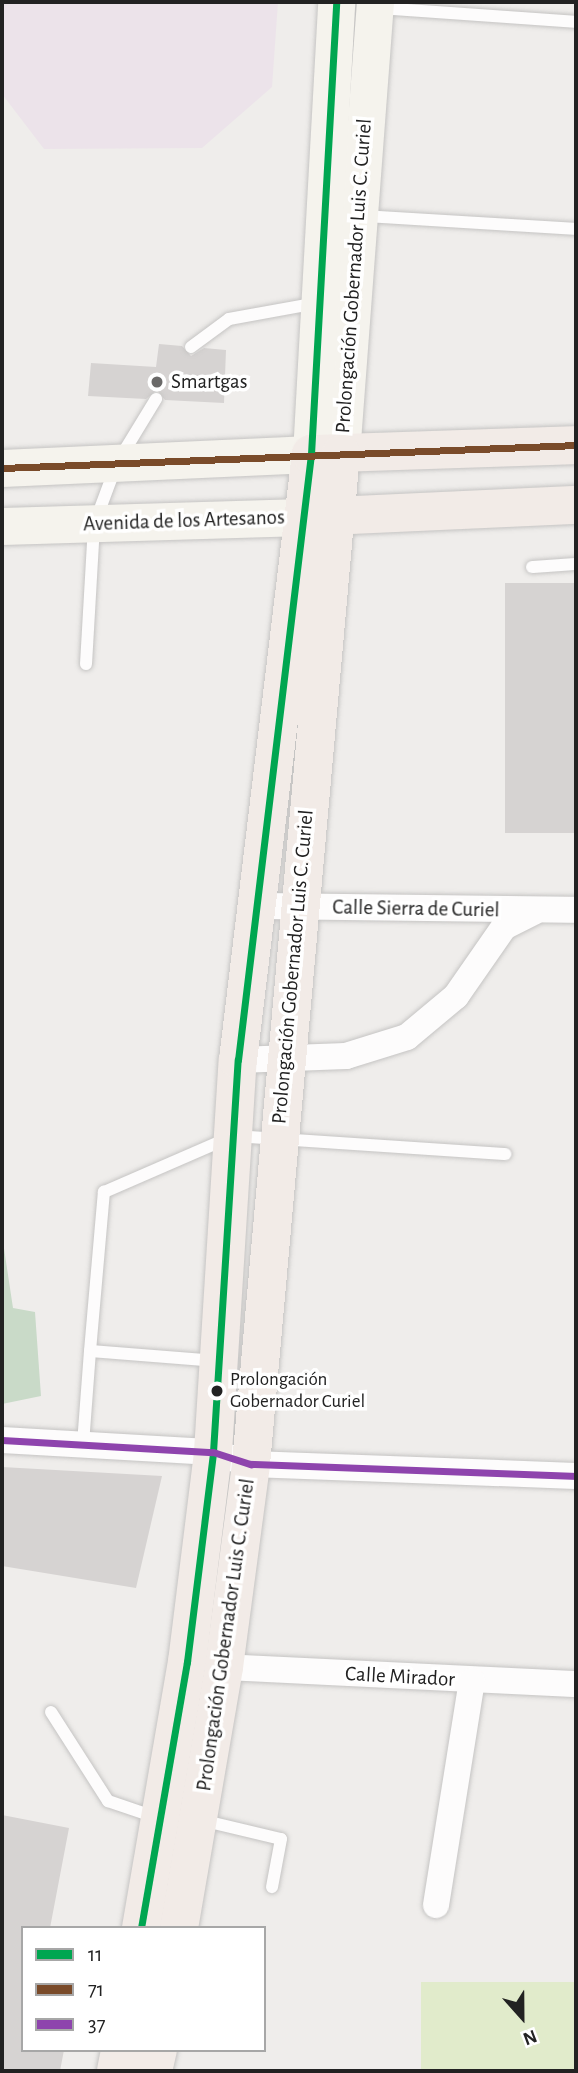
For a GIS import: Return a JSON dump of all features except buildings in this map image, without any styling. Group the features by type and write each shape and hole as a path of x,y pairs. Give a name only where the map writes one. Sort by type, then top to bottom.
{"main road":[{"path":"326,454 576,444"},
{"name":"Prolongación Gobernador Luis C. Curiel","path":"143,1926 179,1819 224,1667 251,1464 239,1363 233,1136 238,1060 256,906 319,517 326,454"},
{"name":"Avenida de los Artesanos","path":"319,517 576,505"},
{"name":"Prolongación Gobernador Luis C. Curiel","path":"179,1926 179,1819 213,1452 239,1363 277,1139 299,907 319,517"},
{"path":"116,2071 120,2052"},
{"path":"153,2071 158,2052"}],"street":[{"name":"Prolongación Gobernador Luis C. Curiel","path":"326,454 355,5"},
{"path":"2,468 326,454"},
{"name":"Avenida de los Artesanos","path":"2,526 319,517"},
{"name":"Calle Sierra de Curiel","path":"256,906 534,912 576,910"},
{"name":"Calle Sierra de Curiel","path":"238,1060 283,1063 346,1056 407,1037 456,996 504,927 534,912"},
{"path":"2,1440 213,1452 251,1464 576,1476"},
{"name":"Calle Mirador","path":"224,1667 576,1684"},
{"path":"436,1905 472,1681"}],"lane":[{"path":"355,5 576,22"},
{"path":"342,215 576,229"},
{"path":"191,347 229,319 336,302"},
{"path":"86,664 94,525 117,463 156,399"},
{"path":"532,567 576,564"},
{"path":"83,1444 104,1192 233,1136 505,1154"},
{"path":"90,1351 239,1363"},
{"path":"51,1712 108,1801 179,1819 281,1839 272,1886"}],"shaded area":[{"path":"2,2 278,2 272,87 202,148 44,149 2,94"}],"green space":[{"path":"2,1235 13,1308 35,1312 41,1396 2,1404"},
{"path":"421,1982 576,1982 576,2071 421,2071"}],"transit line":[{"name":"11","path":"141,1926 187,1662 213,1452 238,1060 311,454 336,2"},
{"name":"71","path":"2,468 576,445"},
{"name":"37","path":"2,1440 213,1452 251,1464 576,1476"}],"place":[{"name":"Smartgas","path":"157,382"},
{"name":"Prolongación Gobernador Curiel","path":"217,1391"}]}
